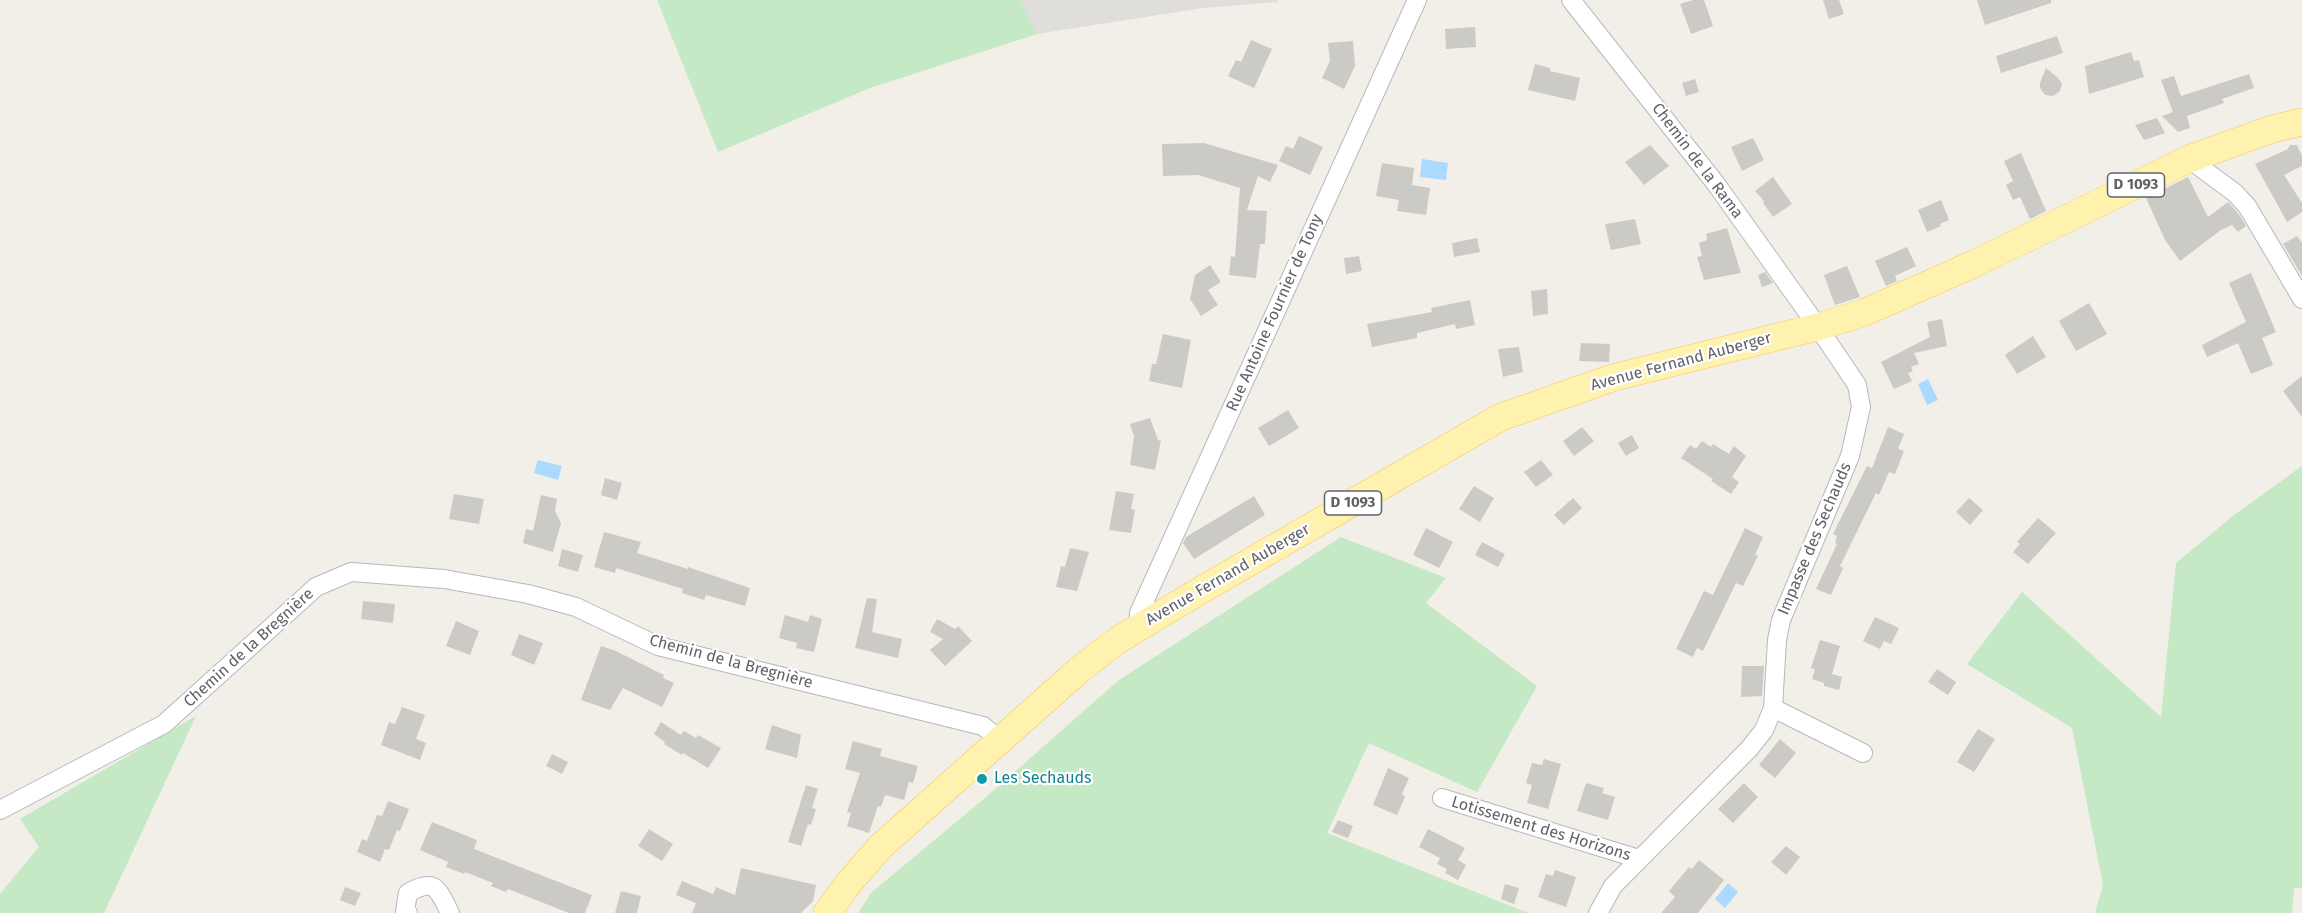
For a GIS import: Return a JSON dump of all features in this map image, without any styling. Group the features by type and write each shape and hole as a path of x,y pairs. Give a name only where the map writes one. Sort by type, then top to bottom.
{"main road":[{"name":"D 1093","path":"2189,159 2272,129 2302,122"},
{"name":"Avenue Fernand Auberger","path":"827,913 880,847 1079,670 1138,627 1501,417 1615,377 1818,327 1863,313 1976,263 2189,159"}],"street":[{"name":"Rue Antoine Fournier de Tony","path":"1138,627 1139,613 1417,0"},
{"name":"Chemin de la Rama","path":"1571,0 1716,184 1818,327"},
{"path":"2189,159 2235,193 2247,206 2302,299"},
{"name":"Impasse des Sechauds","path":"1598,913 1613,886 1749,748 1764,730 1773,708 1777,640 1781,620 1850,456 1861,407 1857,385 1818,327"},
{"name":"Chemin de la Bregnière","path":"0,810 164,724 316,587 351,572 444,579 528,594 576,607 658,646 982,726 1000,740"},
{"path":"1773,708 1863,753"},
{"name":"Lotissement des Horizons","path":"1442,798 1640,859"},
{"path":"408,913 405,911 408,893 422,885 433,886 441,893 450,913"}],"shaded area":[{"path":"1020,0 1278,0 1278,2 1203,8 1037,34"}],"green space":[{"path":"657,0 1020,0 1037,34 870,88 718,152"},
{"path":"2302,466 2302,888 2294,888 2292,913 2095,913 2103,885 2072,728 1967,664 2022,592 2161,717 2176,563 2234,515"},
{"path":"1341,537 1446,578 1426,603 1537,686 1477,792 1369,743 1327,833 1528,913 858,913 872,892 985,798 1119,680"},
{"path":"196,716 104,913 0,913 0,894 39,847 20,819"}],"water":[{"path":"1422,159 1448,163 1446,180 1420,177"},
{"path":"1928,379 1938,400 1927,405 1918,384"},
{"path":"538,460 562,466 558,480 534,473"},
{"path":"1728,883 1738,892 1725,908 1715,899"}],"building":[{"path":"1693,0 1704,0 1713,26 1691,34 1680,4"},
{"path":"1823,0 1839,0 1844,14 1829,19"},
{"path":"1977,0 2051,0 2051,3 1985,25"},
{"path":"1475,27 1476,47 1446,49 1445,29"},
{"path":"2057,36 2063,53 2001,73 1996,56"},
{"path":"1251,40 1272,49 1254,88 1228,76 1236,60 1241,62"},
{"path":"1353,41 1355,66 1344,89 1322,78 1330,61 1328,43"},
{"path":"2131,52 2134,61 2139,60 2144,77 2089,94 2085,66"},
{"path":"1535,64 1550,68 1550,71 1580,78 1575,101 1528,90"},
{"path":"2046,68 2062,84 2060,91 2053,96 2045,95 2040,88"},
{"path":"2249,74 2254,88 2222,99 2224,103 2187,116 2190,128 2178,132 2162,116 2173,112 2161,80 2174,76 2181,96"},
{"path":"1695,79 1699,92 1686,96 1682,83"},
{"path":"2157,118 2165,133 2144,140 2135,125"},
{"path":"1299,136 1323,147 1310,175 1279,161 1286,146 1293,149"},
{"path":"1753,138 1764,160 1742,171 1731,147"},
{"path":"1204,143 1278,165 1270,182 1258,176 1247,210 1267,211 1265,244 1260,244 1256,278 1229,275 1231,256 1235,257 1240,188 1198,175 1163,176 1162,144"},
{"path":"1650,145 1669,166 1644,185 1625,162"},
{"path":"2290,145 2297,145 2302,156 2302,166 2284,175 2302,203 2302,212 2287,222 2255,164 2288,149"},
{"path":"2021,153 2046,211 2030,219 2020,197 2013,200 2006,185 2013,181 2004,161"},
{"path":"1382,163 1414,168 1412,185 1430,188 1426,215 1397,211 1399,200 1376,196"},
{"path":"1773,177 1792,204 1773,217 1755,191"},
{"path":"2188,177 2208,217 2228,202 2246,226 2238,232 2232,225 2221,230 2180,261 2165,240 2146,198"},
{"path":"1941,200 1949,220 1927,232 1918,210"},
{"path":"1635,219 1641,244 1611,250 1605,224"},
{"path":"1727,228 1741,273 1704,280 1697,257 1702,256 1699,243 1707,240 1706,234"},
{"path":"2297,236 2302,243 2302,276 2283,244"},
{"path":"1477,238 1480,252 1454,257 1452,243"},
{"path":"1907,247 1916,266 1895,276 1897,281 1886,286 1875,261"},
{"path":"1359,256 1362,271 1346,274 1344,258"},
{"path":"1210,265 1221,282 1208,290 1218,305 1201,316 1190,299 1195,275"},
{"path":"1847,266 1860,297 1835,305 1824,275"},
{"path":"1765,272 1773,283 1762,287 1758,275"},
{"path":"2251,273 2276,332 2262,338 2273,365 2251,374 2238,343 2207,357 2202,345 2246,322 2229,283"},
{"path":"1547,289 1548,314 1533,316 1531,291"},
{"path":"1470,300 1475,325 1456,329 1455,324 1417,333 1417,338 1372,347 1367,324 1432,312 1431,308"},
{"path":"2089,303 2107,334 2076,351 2059,321"},
{"path":"1942,319 1947,346 1914,353 1919,364 1911,367 1913,371 1908,373 1912,381 1894,389 1881,362 1930,337 1927,322"},
{"path":"1163,334 1191,340 1182,388 1149,381 1152,364 1156,364"},
{"path":"2033,336 2046,357 2017,374 2005,355"},
{"path":"1581,343 1610,344 1609,362 1579,361"},
{"path":"1519,347 1523,372 1503,377 1498,349"},
{"path":"2302,376 2302,417 2283,391"},
{"path":"1288,410 1299,428 1269,446 1258,428"},
{"path":"1150,418 1158,440 1161,441 1155,470 1130,465 1134,436 1130,424"},
{"path":"1582,427 1594,441 1574,456 1563,441"},
{"path":"1888,427 1904,434 1898,449 1904,451 1895,474 1889,472 1879,495 1876,493 1840,566 1843,568 1831,595 1816,589 1837,544 1835,543 1837,536 1833,534 1867,466 1872,468"},
{"path":"1632,435 1639,448 1626,456 1618,443"},
{"path":"1702,441 1711,447 1713,444 1729,454 1734,446 1746,456 1732,477 1739,482 1731,494 1681,458 1690,445 1696,449"},
{"path":"1541,460 1553,475 1536,487 1524,472"},
{"path":"605,478 622,483 617,500 601,495"},
{"path":"1474,486 1494,498 1480,522 1459,509"},
{"path":"1116,491 1134,494 1131,509 1135,510 1131,533 1109,530"},
{"path":"454,494 484,499 479,524 449,519"},
{"path":"541,495 557,499 555,511 561,523 553,552 523,543 526,529 533,531"},
{"path":"1254,496 1265,515 1194,559 1183,543 1186,537"},
{"path":"1573,498 1582,508 1564,525 1554,515"},
{"path":"1969,498 1983,510 1970,525 1956,512"},
{"path":"2038,518 2056,533 2028,564 2013,552 2020,544 2017,542"},
{"path":"1426,528 1453,542 1439,568 1413,555"},
{"path":"1745,528 1763,537 1755,555 1758,556 1743,586 1736,583 1703,651 1697,648 1693,657 1676,649 1704,591 1713,595"},
{"path":"604,532 641,542 637,553 750,588 745,606 706,595 704,600 682,593 683,589 616,568 615,573 594,567"},
{"path":"1482,542 1505,554 1498,567 1475,555"},
{"path":"1070,548 1089,552 1077,591 1056,587 1061,566 1065,567"},
{"path":"562,549 583,555 578,572 558,566"},
{"path":"867,598 877,599 872,632 902,639 898,658 855,648"},
{"path":"363,601 395,604 393,623 361,619"},
{"path":"785,615 808,622 810,615 822,619 814,652 796,648 797,643 779,638"},
{"path":"1875,617 1899,628 1891,644 1884,641 1880,649 1863,641"},
{"path":"937,619 955,629 958,626 972,641 945,666 930,650 943,639 930,632"},
{"path":"456,621 479,631 470,655 446,646"},
{"path":"519,634 543,643 534,665 511,655"},
{"path":"1820,640 1840,646 1832,674 1842,677 1839,690 1824,686 1824,683 1812,679 1815,669 1811,668"},
{"path":"601,646 664,675 663,678 674,683 662,707 623,688 610,710 581,700"},
{"path":"1742,666 1764,666 1762,696 1741,697"},
{"path":"1937,669 1956,682 1948,695 1928,682"},
{"path":"402,707 425,715 416,739 426,743 420,760 381,745 389,722 395,724"},
{"path":"661,722 681,735 684,731 696,738 698,735 721,748 708,768 664,744 665,742 654,734"},
{"path":"772,725 801,735 797,758 765,749"},
{"path":"1978,729 1995,739 1974,772 1957,762"},
{"path":"1780,739 1796,753 1775,778 1759,765"},
{"path":"853,741 882,749 880,756 918,766 913,783 909,782 904,800 885,795 881,807 878,806 869,833 847,826 851,813 847,812 860,773 845,769"},
{"path":"552,754 568,762 562,774 546,766"},
{"path":"1544,759 1561,764 1548,809 1527,803 1532,785 1526,783 1532,763 1542,765"},
{"path":"1388,768 1409,778 1402,794 1405,797 1397,815 1373,805"},
{"path":"1586,783 1604,788 1602,793 1615,797 1608,820 1577,811"},
{"path":"1744,783 1758,797 1733,823 1718,809"},
{"path":"806,785 818,789 812,808 816,809 801,846 788,842"},
{"path":"388,801 409,809 400,831 397,830 389,850 385,849 380,862 357,852 362,839 367,841 377,815 382,816"},
{"path":"1338,820 1353,826 1348,838 1332,832"},
{"path":"432,822 477,840 474,849 592,895 585,913 569,913 508,889 506,892 491,886 493,883 446,867 448,862 420,850"},
{"path":"649,829 673,844 662,861 638,846"},
{"path":"1428,829 1465,848 1458,860 1466,865 1458,880 1445,873 1447,869 1437,864 1440,858 1419,847"},
{"path":"1786,846 1800,857 1786,875 1771,862"},
{"path":"1699,860 1724,880 1698,913 1661,913 1675,897 1669,891 1689,867 1692,869"},
{"path":"741,868 816,885 813,901 801,913 692,913 696,903 676,895 682,881 713,894 716,887 735,895"},
{"path":"1555,870 1576,877 1566,907 1538,897 1546,874 1553,876"},
{"path":"1505,884 1519,888 1514,904 1501,899"},
{"path":"345,887 361,893 355,906 340,900"},
{"path":"621,891 641,896 637,913 615,913"}],"place":[{"name":"Les Sechauds","path":"982,779"}]}
